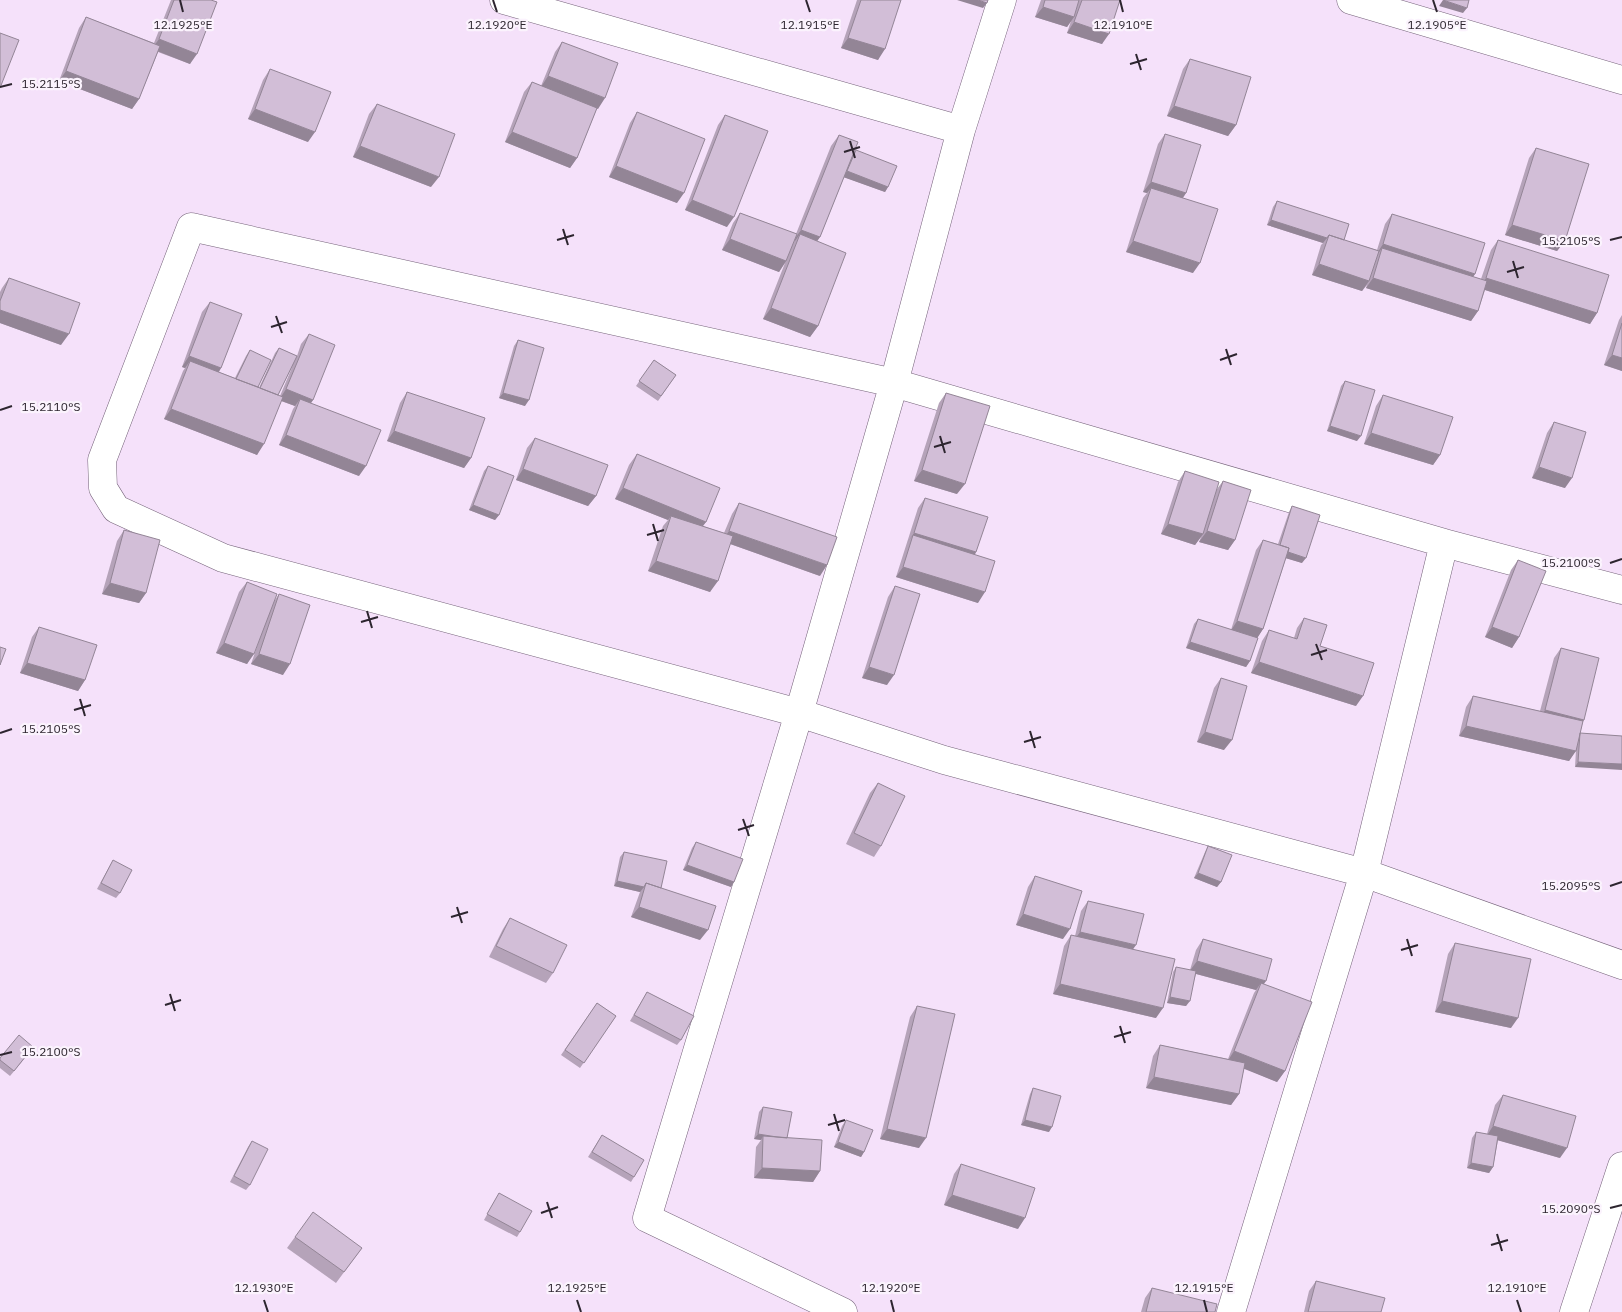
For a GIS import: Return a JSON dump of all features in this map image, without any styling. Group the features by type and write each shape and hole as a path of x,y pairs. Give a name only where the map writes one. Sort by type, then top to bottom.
{"street":[{"path":"504,0 961,130"},
{"path":"843,1312 647,1218 799,713 894,383 961,130 1002,0"},
{"path":"1350,0 1622,80"},
{"path":"1622,590 1444,543 894,383 191,227 102,460 103,488 116,509 223,558 799,713 944,760 1364,873 1622,965"},
{"path":"1232,1312 1364,873 1444,543"},
{"path":"1574,1312 1622,1166"}],"building":[{"path":"174,0 211,0 217,2 197,54 159,39"},
{"path":"861,0 901,0 885,49 848,38"},
{"path":"1045,0 1079,0 1074,17 1043,7"},
{"path":"1082,0 1120,0 1109,34 1074,22"},
{"path":"1443,0 1469,0 1467,8"},
{"path":"86,17 160,46 139,99 66,71"},
{"path":"0,33 19,40 0,88"},
{"path":"562,42 618,63 605,98 548,76"},
{"path":"1190,59 1251,77 1236,125 1174,106"},
{"path":"270,69 331,92 315,132 255,109"},
{"path":"532,82 597,108 577,158 512,132"},
{"path":"377,104 455,134 439,177 360,146"},
{"path":"637,112 705,139 684,193 616,166"},
{"path":"725,115 768,131 734,217 692,200"},
{"path":"1165,134 1201,145 1186,193 1151,182"},
{"path":"839,135 858,142 820,237 801,230"},
{"path":"1536,148 1589,164 1565,241 1512,225"},
{"path":"856,150 897,166 888,187 847,171"},
{"path":"1151,188 1218,209 1200,263 1133,241"},
{"path":"1277,201 1349,224 1344,240 1329,235 1327,238 1271,220"},
{"path":"740,213 797,234 786,261 730,239"},
{"path":"1392,214 1485,243 1475,274 1383,244"},
{"path":"800,234 846,253 818,326 771,308"},
{"path":"1329,235 1379,251 1369,281 1319,264"},
{"path":"1498,240 1609,275 1597,313 1486,278"},
{"path":"1382,248 1487,281 1478,311 1373,278"},
{"path":"9,278 80,303 69,334 0,310 0,301"},
{"path":"210,302 242,314 221,368 189,356"},
{"path":"1622,323 1622,358 1612,355"},
{"path":"309,334 335,345 313,400 286,389"},
{"path":"518,340 544,348 529,400 503,393"},
{"path":"279,348 297,356 278,395 260,388"},
{"path":"250,350 271,360 258,387 236,379"},
{"path":"654,360 676,375 661,396 639,381"},
{"path":"190,361 283,397 264,444 171,409"},
{"path":"1345,381 1375,390 1361,436 1330,426"},
{"path":"407,392 485,418 471,458 394,431"},
{"path":"946,393 990,406 965,484 922,470"},
{"path":"1383,395 1453,417 1440,455 1371,433"},
{"path":"300,399 381,430 366,466 286,435"},
{"path":"1554,422 1586,432 1572,478 1539,467"},
{"path":"535,438 608,465 596,496 523,469"},
{"path":"637,454 720,488 706,522 623,488"},
{"path":"488,466 514,476 499,515 473,505"},
{"path":"1185,471 1219,482 1203,534 1168,524"},
{"path":"1223,481 1251,490 1235,540 1207,531"},
{"path":"925,498 988,517 976,552 914,533"},
{"path":"739,503 837,537 827,565 729,531"},
{"path":"1292,506 1320,515 1306,558 1288,552 1289,548 1280,545"},
{"path":"671,516 733,536 718,581 656,561"},
{"path":"124,530 160,540 146,593 110,583"},
{"path":"913,535 995,561 985,592 903,567"},
{"path":"1263,540 1289,548 1263,629 1237,621"},
{"path":"1518,560 1546,571 1519,637 1492,627"},
{"path":"247,582 277,594 254,654 224,643"},
{"path":"895,586 920,594 894,675 869,667"},
{"path":"279,594 310,605 290,664 259,654"},
{"path":"1304,618 1327,625 1320,646 1374,663 1363,696 1259,662 1269,630 1297,639"},
{"path":"1198,619 1258,638 1250,661 1190,642"},
{"path":"39,627 97,645 85,680 27,663"},
{"path":"0,647 6,649 0,665"},
{"path":"1561,648 1599,658 1584,720 1545,710"},
{"path":"1221,678 1247,686 1232,740 1205,732"},
{"path":"1473,696 1583,721 1576,751 1466,726"},
{"path":"1580,733 1622,736 1622,764 1578,762"},
{"path":"878,783 905,796 881,846 854,833"},
{"path":"696,842 743,859 734,882 687,865"},
{"path":"1208,846 1232,855 1221,882 1198,873"},
{"path":"624,852 667,861 661,888 646,883 644,887 617,881"},
{"path":"113,860 132,870 120,893 101,883"},
{"path":"1035,876 1082,891 1070,929 1023,914"},
{"path":"646,883 716,906 708,930 639,907"},
{"path":"1088,901 1144,914 1136,945 1080,932"},
{"path":"510,918 567,945 553,973 496,946"},
{"path":"1071,935 1175,959 1163,1008 1060,984"},
{"path":"1203,939 1272,959 1266,981 1197,961"},
{"path":"1455,943 1531,959 1518,1018 1442,1001"},
{"path":"1176,967 1196,971 1190,1001 1170,997"},
{"path":"1261,983 1312,1002 1285,1071 1234,1051"},
{"path":"647,992 694,1016 681,1040 634,1015"},
{"path":"597,1003 616,1016 584,1063 565,1050"},
{"path":"917,1006 955,1014 926,1138 887,1129"},
{"path":"19,1035 33,1047 14,1071 0,1058"},
{"path":"1160,1045 1245,1063 1239,1094 1154,1077"},
{"path":"1033,1088 1061,1096 1052,1127 1025,1120"},
{"path":"1503,1095 1576,1116 1567,1148 1493,1126"},
{"path":"763,1107 792,1112 787,1138 758,1134"},
{"path":"846,1120 873,1130 864,1152 838,1142"},
{"path":"1476,1132 1498,1136 1493,1167 1471,1163"},
{"path":"602,1135 644,1160 634,1177 592,1152"},
{"path":"763,1136 822,1140 820,1171 762,1168"},
{"path":"252,1141 268,1149 250,1185 234,1176"},
{"path":"961,1164 1035,1188 1025,1218 952,1195"},
{"path":"499,1193 532,1211 520,1232 487,1214"},
{"path":"313,1212 362,1248 344,1272 295,1237"},
{"path":"1316,1281 1385,1298 1381,1312 1308,1312"},
{"path":"1152,1288 1217,1304 1215,1312 1146,1312"}]}
